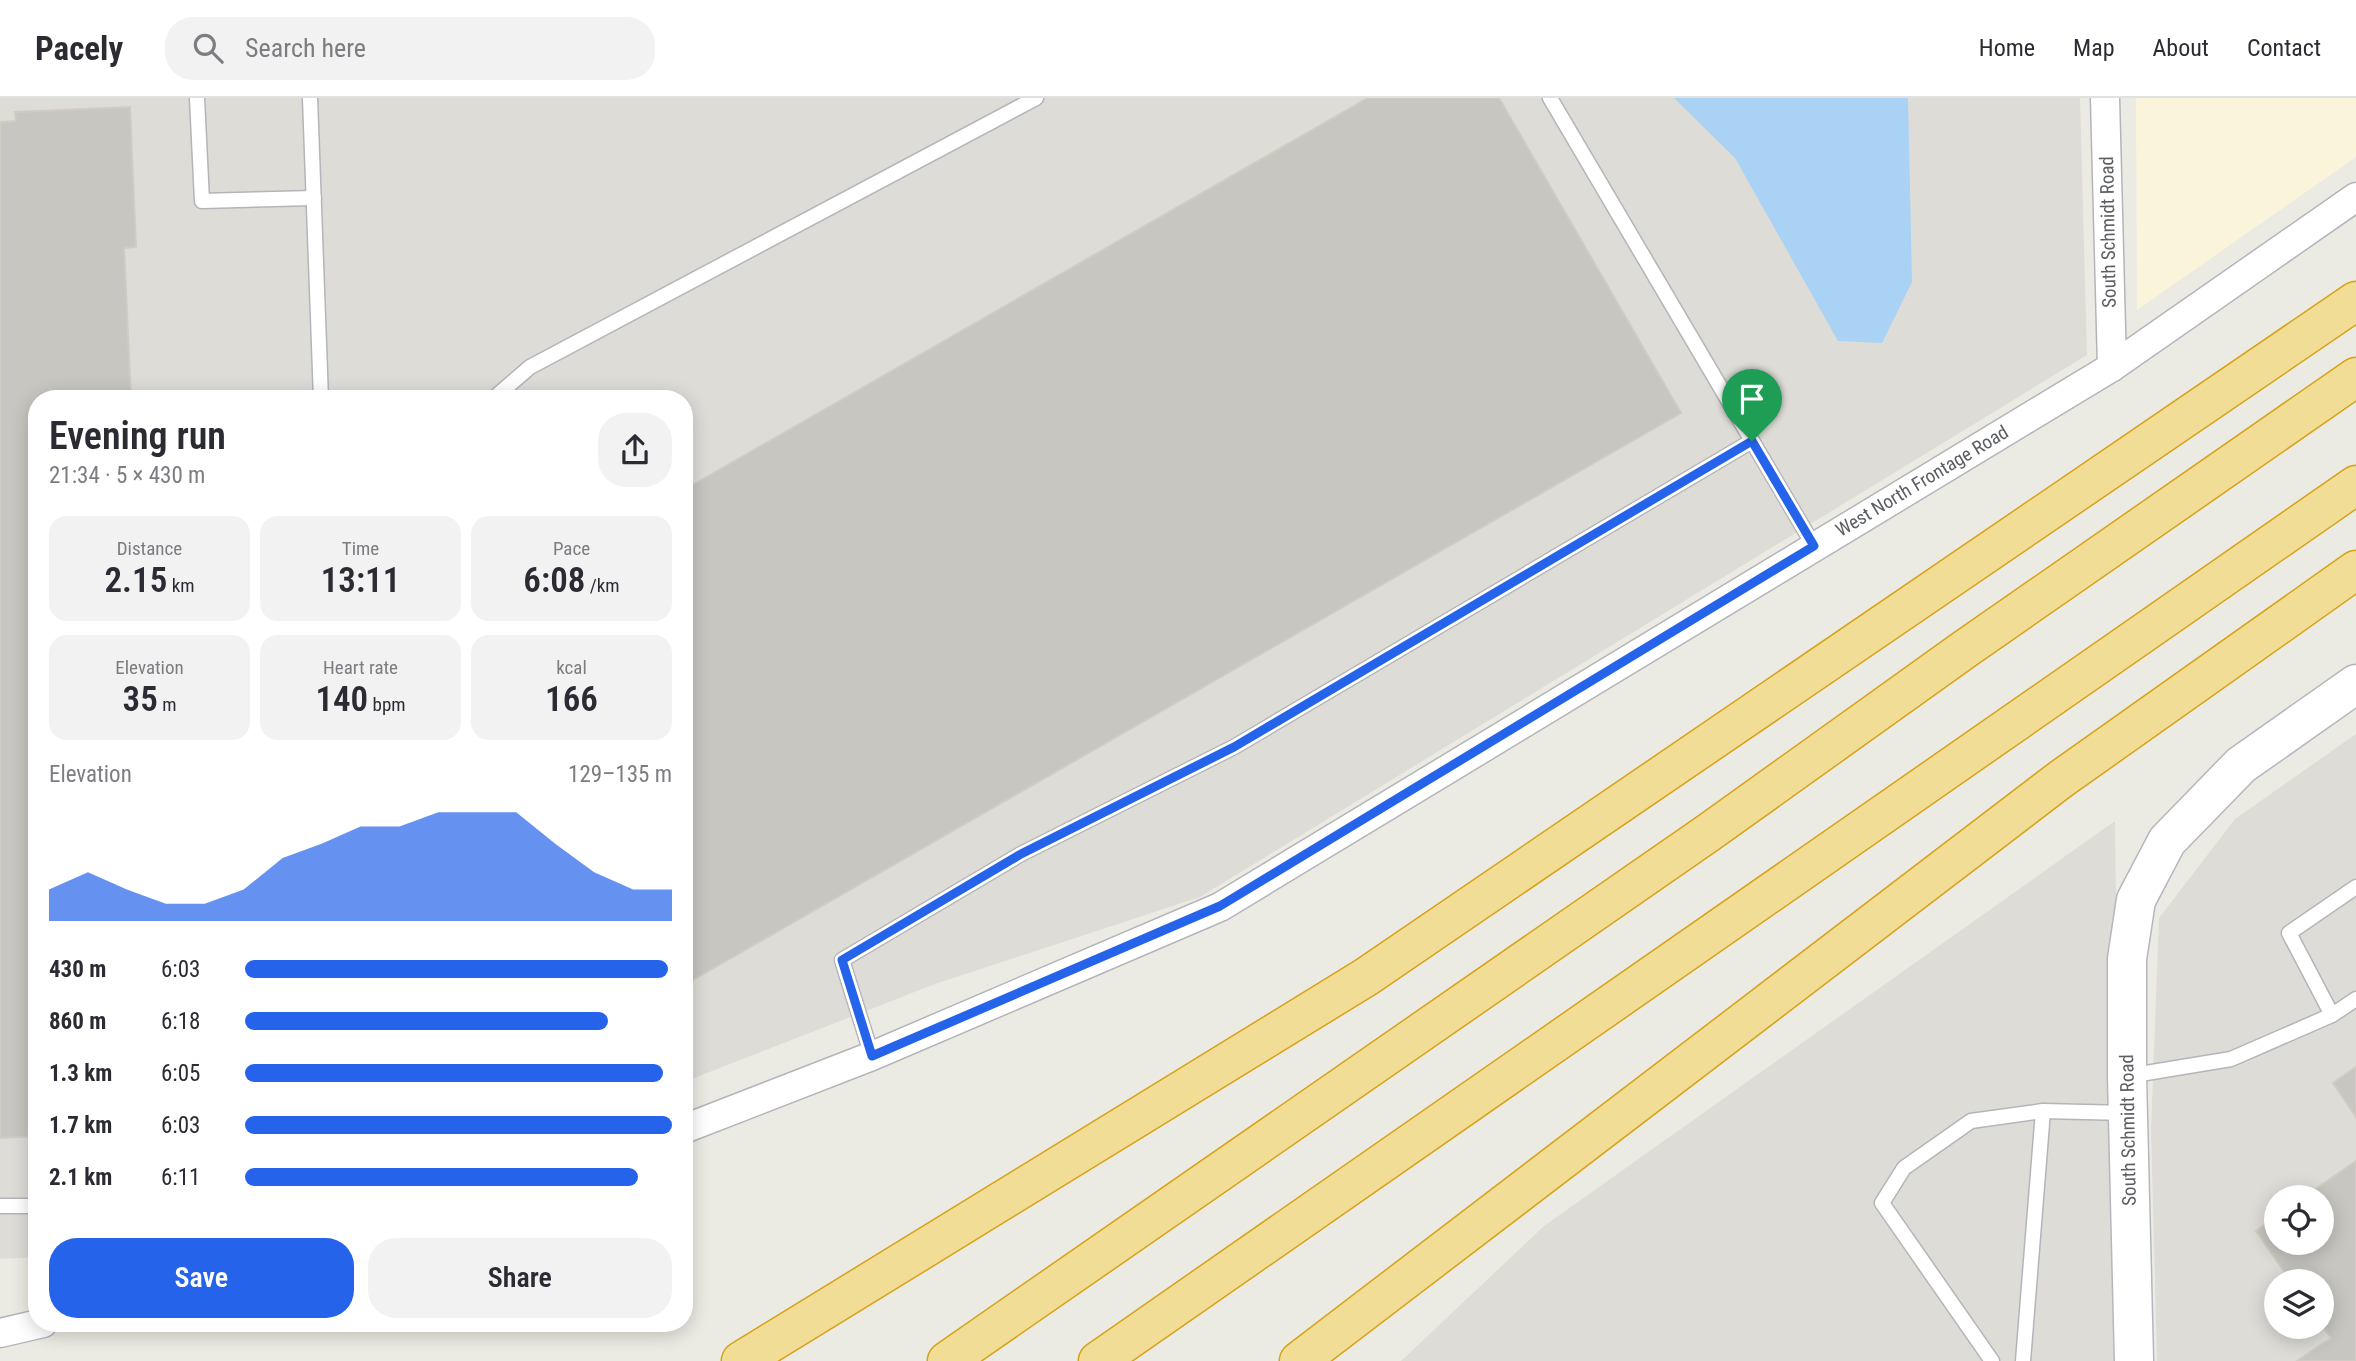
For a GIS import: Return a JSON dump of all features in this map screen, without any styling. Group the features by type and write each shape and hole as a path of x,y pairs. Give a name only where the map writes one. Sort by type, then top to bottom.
{"highway":[{"path":"741,1361 1366,977 2356,301"},
{"path":"947,1361 1708,833 1954,657 2356,377"},
{"path":"1098,1361 2356,485"},
{"path":"1299,1361 2061,779 2356,570"}],"street":[{"name":"South Schmidt Road","path":"2105,98 2112,367"},
{"name":"West North Frontage Road","path":"693,1126 872,1056 1220,906 2112,367 2356,197"},
{"name":"South Schmidt Road","path":"2134,1361 2127,1095 2127,959 2136,900 2168,841 2241,765 2356,684"},
{"path":"0,1332 28,1326"}],"lane":[{"path":"197,98 202,201 314,198"},
{"path":"310,98 321,390"},
{"path":"503,390 530,367 1036,98"},
{"path":"1550,98 1814,546"},
{"path":"872,1056 842,960 1021,854 1234,747 1752,441"},
{"path":"2332,1015 2289,933 2356,887"},
{"path":"1992,1361 1882,1203 1904,1168 1971,1121 2127,1095 2231,1059 2332,1015 2356,999"},
{"path":"2023,1361 2043,1111"},
{"path":"0,1206 28,1206"}],"shaded area":[{"path":"0,98 2080,98 2087,355 1200,897 935,984 693,1078 693,390 28,390 28,1257 0,1259"},
{"path":"2136,98 2356,98 2356,157 2137,310"},
{"path":"2356,734 2356,1361 2157,1361 2151,1129 2159,918 2235,819"},
{"path":"2115,821 2122,1361 1401,1361 1544,1226"}],"water":[{"path":"1674,98 1908,98 1912,282 1882,343 1838,341 1735,158"}],"building":[{"path":"1368,98 1499,98 1681,413 693,980 693,485"},
{"path":"130,107 136,247 124,248 131,390 28,390 28,1136 0,1138 0,122 16,121 15,112"},
{"path":"2356,1067 2356,1117 2333,1083"},
{"path":"2356,1161 2356,1361 2297,1361 2330,1339 2334,1339 2334,1269 2283,1269 2273,1255 2334,1255 2334,1185 2321,1185"},
{"path":"2264,1225 2264,1242 2256,1231"}],"route":[{"path":"1752,441 1814,546 1220,906 872,1056 842,960 1021,854 1234,747 1752,441"}]}
